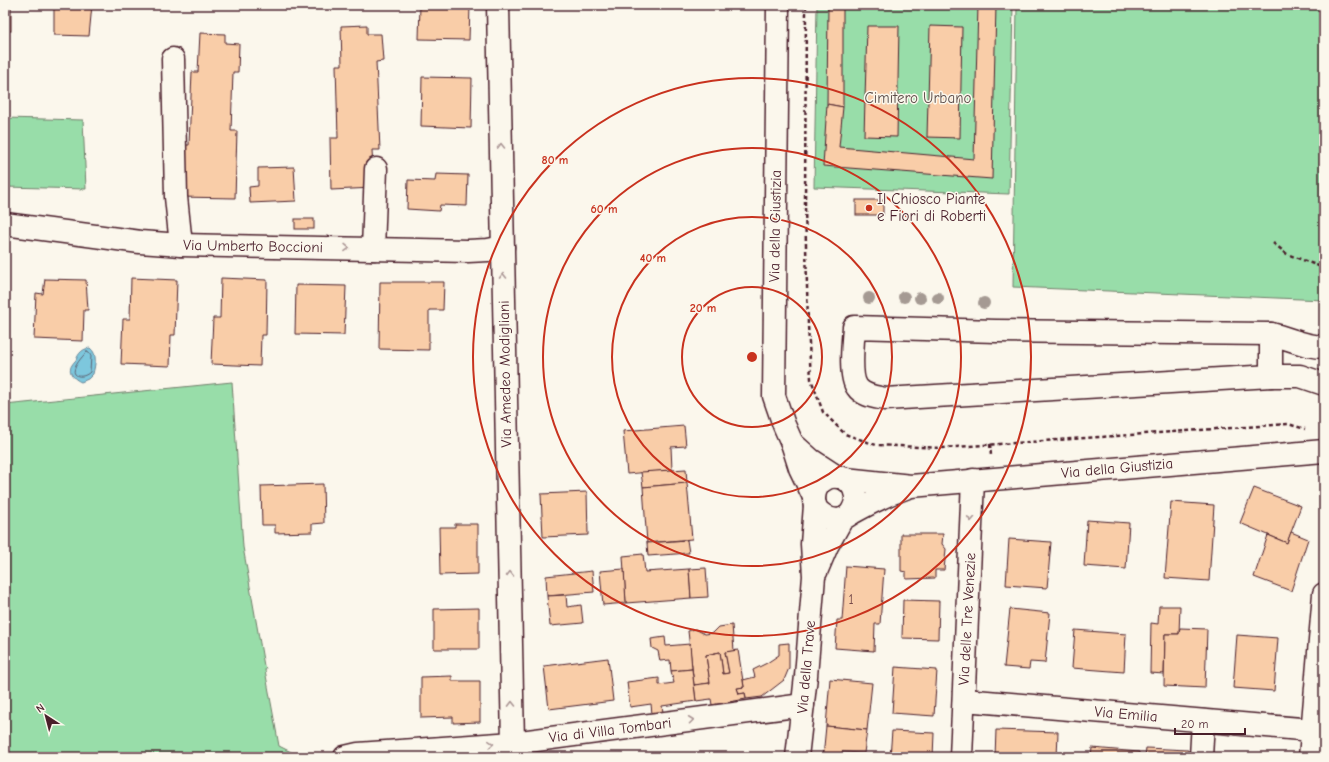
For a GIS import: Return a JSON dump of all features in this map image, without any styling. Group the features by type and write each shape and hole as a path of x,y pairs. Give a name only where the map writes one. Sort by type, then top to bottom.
{"street":[{"name":"Via Amedeo Modigliani","path":"498,5 513,742"},
{"name":"Via della Giustizia","path":"778,5 774,396 800,468 819,512 826,518 834,520 846,516 881,498 911,486"},
{"path":"173,59 176,197 181,245"},
{"path":"373,249 376,169"},
{"name":"Via Umberto Boccioni","path":"5,224 140,242 181,245 468,251 503,248"},
{"path":"1324,347 1302,344 1285,337 1271,334 996,331 854,327 852,374 857,387 869,396 885,399 1271,376 1300,376 1324,384"},
{"path":"1271,334 1271,376"},
{"name":"Via della Giustizia","path":"792,443 811,460 852,484 856,491 857,500 855,508 846,516"},
{"name":"Via della Giustizia","path":"815,501 816,489 821,482 828,478 841,478 911,486 1324,451"},
{"name":"Via delle Tre Venezie","path":"961,757 973,480"},
{"name":"Via della Trave","path":"797,757 814,576 812,544 815,501"},
{"name":"Via della Trave","path":"814,576 827,546 846,516"},
{"path":"1310,757 1318,731 1324,594"},
{"name":"Via Emilia","path":"964,700 1318,731"},
{"name":"Via di Villa Tombari","path":"345,757 358,754 513,742 802,705"},
{"path":"1201,757 1203,720"}],"path":[{"path":"1273,243 1287,254 1324,268"}],"green space":[{"name":"Cimitero Urbano","path":"817,5 1013,5 1009,194 814,187"},
{"path":"1017,5 1324,5 1324,300 1013,287"},
{"path":"5,118 83,120 86,189 5,187"},
{"path":"232,382 243,547 264,666 266,668 265,670 279,746 301,757 5,757 5,405"}],"water":[{"path":"90,348 93,350 95,356 93,374 88,379 81,382 72,375 70,370 78,355 85,349"}],"building":[{"path":"5,5 11,5 11,31 5,31"},
{"path":"54,5 92,5 89,36 54,35"},
{"path":"420,5 470,5 469,40 419,39"},
{"path":"828,5 843,5 843,107 827,104"},
{"path":"978,5 996,5 992,179 823,166 827,104 843,107 839,147 974,159"},
{"path":"367,25 367,34 381,34 383,61 376,62 380,150 372,150 374,188 331,190 330,138 338,138 336,65 342,65 341,26"},
{"path":"867,26 899,26 897,137 864,136"},
{"path":"930,26 962,27 960,138 927,137"},
{"path":"200,33 225,34 225,43 239,44 238,72 233,72 231,131 237,131 235,198 179,197 180,145 189,145 192,72 198,72"},
{"path":"422,77 472,78 471,128 421,126"},
{"path":"294,167 296,201 250,203 249,187 258,186 258,168"},
{"path":"436,174 468,175 467,206 440,205 439,211 407,209 408,180 435,181"},
{"name":"Il Chiosco Piante e Fiori di Roberti","path":"856,200 883,200 883,215 856,215"},
{"path":"295,219 314,219 314,229 295,229"},
{"path":"131,278 177,280 175,335 171,335 170,366 121,364 123,319 130,319"},
{"path":"221,278 267,280 266,335 261,335 260,366 211,364 213,318 220,318"},
{"path":"45,279 86,280 88,310 84,310 83,341 34,339 36,293 43,294"},
{"path":"380,282 444,282 443,310 429,310 429,350 379,349"},
{"path":"296,285 346,286 344,335 295,334"},
{"path":"684,426 686,446 671,447 672,470 627,474 623,431"},
{"path":"686,469 687,483 643,487 641,472"},
{"path":"687,483 692,539 647,543 643,487"},
{"path":"323,484 324,523 312,524 312,532 275,533 275,525 262,525 261,486"},
{"path":"1254,488 1301,506 1287,543 1240,523"},
{"path":"587,492 588,535 543,537 541,494"},
{"path":"1171,502 1214,505 1209,581 1165,578"},
{"path":"1087,520 1129,523 1126,569 1084,566"},
{"path":"455,524 478,524 478,574 440,575 439,527 455,527"},
{"path":"1291,532 1308,539 1291,591 1254,577 1268,535 1287,543"},
{"path":"901,534 943,534 942,544 946,549 944,570 935,570 935,578 906,579 906,572 901,571"},
{"path":"1009,539 1051,542 1047,588 1006,585"},
{"path":"687,540 689,553 648,556 647,543"},
{"path":"643,554 645,572 689,569 691,598 626,603 623,556"},
{"path":"846,566 884,569 880,624 875,624 874,651 835,648 837,620 842,620"},
{"path":"706,568 708,597 691,598 689,569"},
{"path":"624,569 626,603 603,605 600,571"},
{"path":"592,571 594,592 547,596 546,576"},
{"path":"566,595 567,607 581,605 583,623 550,626 547,596"},
{"path":"903,600 939,601 938,639 902,638"},
{"path":"1159,606 1180,606 1179,634 1165,634 1164,674 1150,673 1151,623 1158,624"},
{"path":"479,608 479,649 434,649 434,609"},
{"path":"1010,609 1050,613 1045,663 1030,662 1029,669 1004,667"},
{"path":"732,625 734,651 725,652 729,673 723,674 720,652 706,655 710,683 694,685 688,631 695,629 705,634 713,633 719,627"},
{"path":"1180,628 1207,629 1205,688 1164,686 1165,634 1179,634"},
{"path":"1075,630 1126,634 1124,672 1072,668"},
{"path":"1237,635 1278,638 1274,691 1233,688"},
{"path":"665,637 666,646 690,644 692,669 671,671 670,660 660,661 658,651 652,648 651,639"},
{"path":"789,643 789,668 784,680 762,697 746,699 745,693 739,694 737,688 744,687 743,680 755,677 753,670 779,655 779,644"},
{"path":"738,650 744,687 737,688 739,694 745,693 746,699 712,705 711,699 696,701 694,685 710,683 706,655 720,652 723,674 729,673 725,652"},
{"path":"608,658 613,701 549,709 544,666"},
{"path":"895,667 937,670 934,716 892,713"},
{"path":"692,669 696,701 662,706 663,712 652,714 651,704 630,707 627,682 659,678 659,685 674,683 671,671"},
{"path":"452,676 452,681 480,681 480,722 453,723 453,717 421,718 421,677"},
{"path":"830,679 872,683 867,730 826,726"},
{"path":"826,726 867,730 864,753 842,752 842,757 823,757"},
{"path":"996,730 1058,732 1057,757 995,757"},
{"path":"892,731 934,733 933,757 890,757"},
{"path":"1092,748 1139,752 1139,757 1091,757"},
{"path":"1146,748 1188,750 1188,757 1145,757"}],"place":[{"name":"Il Chiosco Piante e Fiori di Roberti","path":"869,208"}]}
